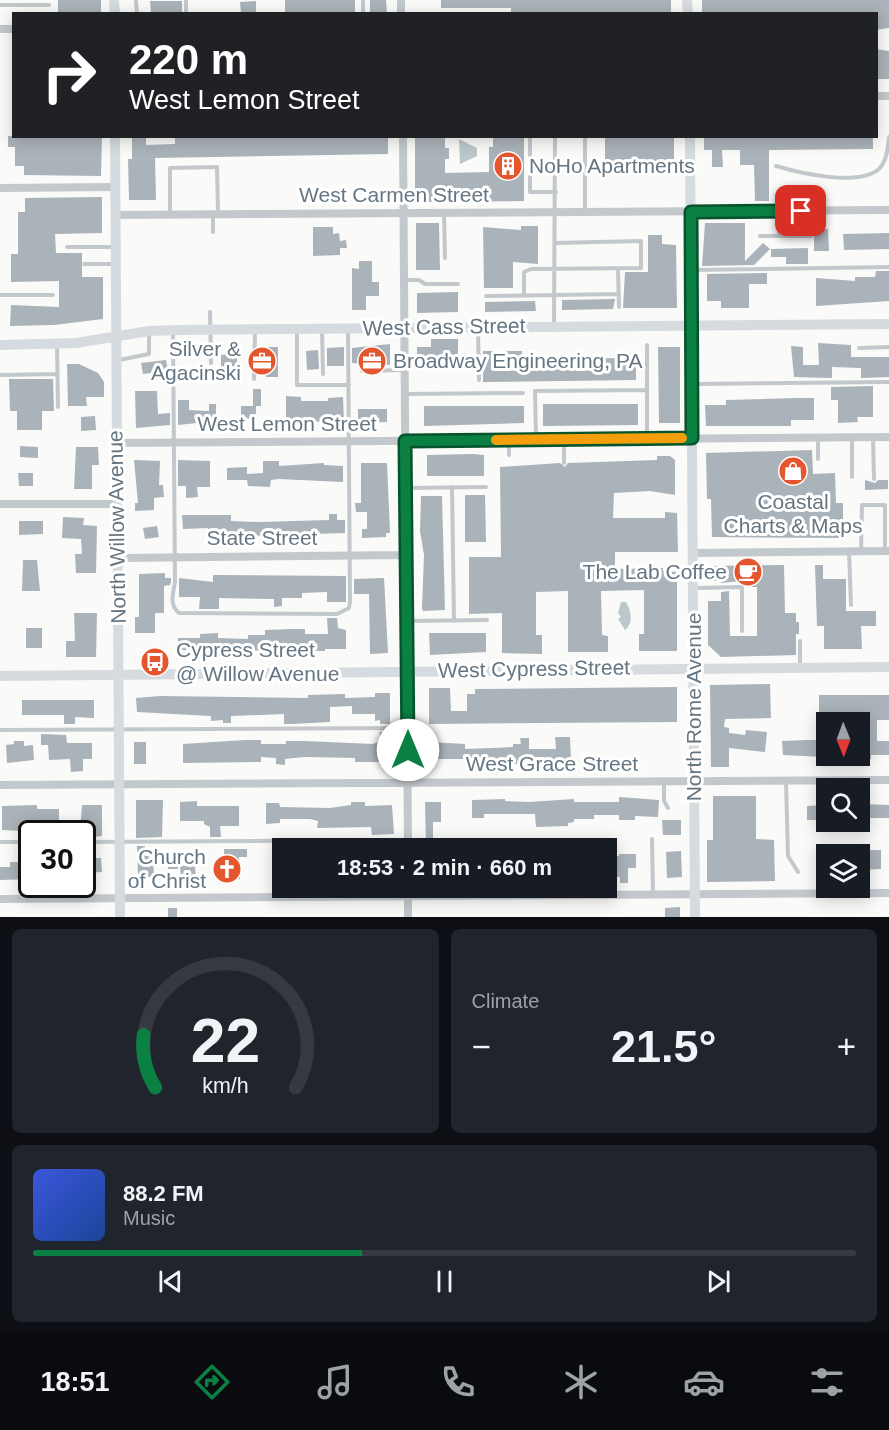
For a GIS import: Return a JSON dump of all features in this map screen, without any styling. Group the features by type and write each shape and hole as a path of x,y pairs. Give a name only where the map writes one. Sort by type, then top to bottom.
{"street":[{"name":"North Willow Avenue","path":"115,138 114,336 120,917"},
{"path":"403,138 408,838"},
{"name":"North Rome Avenue","path":"690,138 695,917"},
{"path":"0,188 115,187"},
{"name":"West Carmen Street","path":"116,215 889,210"},
{"name":"West Cass Street","path":"0,345 57,344 172,330 889,324"},
{"name":"West Lemon Street","path":"116,443 889,437"},
{"path":"0,504 117,504"},
{"path":"693,553 887,551"},
{"name":"State Street","path":"118,558 406,555"},
{"name":"West Cypress Street","path":"0,676 407,670 889,667"},
{"name":"West Grace Street","path":"0,785 889,780"},
{"path":"617,894 889,892"},
{"path":"0,899 272,895"},
{"path":"408,898 408,917"}],"lane":[{"path":"0,5 49,5"},
{"path":"776,166 805,175 867,176 879,168 885,159 889,137"},
{"path":"530,138 530,192 556,192"},
{"path":"554,326 555,138"},
{"path":"585,138 585,213"},
{"path":"170,215 170,168 217,168 213,232"},
{"path":"779,212 779,236"},
{"path":"444,213 445,258"},
{"path":"760,236 811,236"},
{"path":"524,295 524,272 531,268 641,267 641,241 555,243"},
{"path":"66,247 115,247"},
{"path":"84,264 115,264"},
{"path":"692,270 889,267"},
{"path":"618,268 619,307"},
{"path":"404,280 419,280 425,284 458,284"},
{"path":"486,296 619,294"},
{"path":"0,295 53,295"},
{"path":"210,312 211,363"},
{"path":"478,327 479,380"},
{"path":"297,328 297,385 349,385"},
{"path":"322,328 323,374"},
{"path":"172,330 175,557 172,600 175,610 179,613 237,614 343,612 348,608 351,556 348,328"},
{"path":"254,379 255,329"},
{"path":"115,360 149,354 149,331"},
{"path":"57,344 58,407"},
{"path":"646,345 647,439"},
{"path":"859,348 889,347"},
{"path":"363,371 405,370"},
{"path":"0,375 57,374"},
{"path":"692,384 889,382"},
{"path":"536,440 535,391 647,390"},
{"path":"405,394 523,393"},
{"path":"818,437 818,459"},
{"path":"852,437 852,477"},
{"path":"873,437 874,479"},
{"path":"564,439 564,463"},
{"path":"509,440 509,455"},
{"path":"452,487 454,621"},
{"path":"406,488 486,487"},
{"path":"861,552 862,505 885,505 887,551"},
{"path":"849,552 851,605"},
{"path":"693,588 742,587 742,631"},
{"path":"407,621 487,620"},
{"path":"800,641 800,667"},
{"path":"0,730 407,728"},
{"path":"664,781 664,801 668,808"},
{"path":"786,782 789,856 798,872"},
{"path":"652,839 653,894"},
{"path":"96,842 272,841"},
{"path":"0,842 18,842"}],"shaded area":[{"path":"459,139 477,148 477,156 460,164"},
{"path":"621,602 626,602 630,613 631,621 625,630 618,619 621,617 618,613"}],"building":[{"path":"58,0 101,0 101,12 58,12"},
{"path":"285,0 355,0 355,12 285,12"},
{"path":"370,0 386,0 387,12 370,12"},
{"path":"441,0 671,0 671,12 511,12 511,8 441,8"},
{"path":"702,0 889,0 889,28 878,30 878,12 702,12"},
{"path":"150,1 182,1 182,12 151,12"},
{"path":"256,1 256,12 241,12 240,2"},
{"path":"878,49 889,51 889,79 878,79"},
{"path":"8,136 12,138 102,138 101,176 24,175 24,166 15,166 15,147 8,147"},
{"path":"132,138 146,138 146,145 175,144 175,138 388,138 388,154 155,158 156,200 129,200 128,159 132,159"},
{"name":"NoHo Apartments","path":"415,138 445,138 445,148 449,148 449,159 445,159 445,173 489,172 489,147 493,147 493,138 524,138 524,201 415,202"},
{"path":"605,138 674,138 674,174 605,174"},
{"path":"704,138 873,138 873,149 769,150 769,201 755,201 754,165 740,165 740,150 722,150 723,167 712,167 712,150 704,150"},
{"path":"102,197 102,233 55,234 56,253 82,253 82,277 103,277 103,319 54,325 10,326 11,305 59,307 59,281 11,282 11,254 18,254 18,212 25,212 25,198"},
{"path":"416,223 439,223 440,270 416,270"},
{"path":"705,223 745,223 745,261 763,243 770,249 754,265 702,266"},
{"path":"521,226 538,226 538,264 513,262 513,288 484,288 483,227 521,230"},
{"path":"313,227 333,227 333,234 339,233 340,241 346,240 347,248 340,248 340,255 313,256"},
{"path":"814,229 828,229 829,251 814,251"},
{"path":"889,233 889,249 844,250 843,234"},
{"path":"648,235 662,235 662,244 676,245 677,308 623,308 625,272 648,272"},
{"path":"808,248 808,264 786,264 786,257 771,257 771,249"},
{"path":"359,261 372,261 372,282 379,282 379,296 366,296 366,310 352,310 352,268 359,269"},
{"path":"876,271 889,271 889,301 816,306 816,278 855,281 855,277 875,277"},
{"path":"767,273 767,284 749,284 749,308 721,308 721,301 707,301 707,274"},
{"path":"458,292 458,312 417,313 417,293"},
{"path":"615,299 613,309 562,310 562,300"},
{"path":"535,301 536,311 485,312 485,302"},
{"path":"431,339 458,339 458,363 417,363 417,347 431,347"},
{"path":"818,343 851,345 851,357 889,357 889,377 861,378 861,368 832,367 832,378 794,377 791,346 803,347 803,365 819,365"},
{"path":"390,344 390,365 352,363 352,348"},
{"path":"237,347 237,368 221,368 221,355 229,354 229,348"},
{"path":"266,347 278,347 278,377 266,377"},
{"path":"344,347 344,366 327,366 327,348"},
{"path":"658,347 680,347 680,423 659,423"},
{"path":"318,350 319,369 307,370 306,351"},
{"path":"483,351 522,351 522,358 528,359 636,358 636,380 483,382"},
{"path":"166,360 168,371 143,374 141,363"},
{"path":"67,364 79,364 98,373 104,382 104,397 86,397 87,406 68,406"},
{"path":"9,379 53,379 54,411 42,411 42,430 17,430 17,411 10,411"},
{"path":"873,386 873,417 857,417 858,422 838,423 838,400 831,400 831,387"},
{"path":"253,389 261,389 261,406 253,406"},
{"path":"135,391 157,391 158,414 170,413 170,425 136,428"},
{"path":"286,396 301,397 301,401 328,401 328,398 343,397 344,423 286,420"},
{"path":"814,398 814,420 791,420 791,426 706,426 705,405 726,405 726,400"},
{"path":"178,400 189,400 189,410 209,411 209,404 216,404 216,421 178,425"},
{"path":"543,404 638,404 638,425 543,426"},
{"path":"241,406 256,406 256,418 241,419"},
{"path":"424,406 524,406 524,423 424,426"},
{"path":"358,409 387,409 387,422 358,423"},
{"path":"95,416 96,430 81,431 81,417"},
{"path":"20,446 38,447 38,458 20,457"},
{"path":"76,447 98,447 99,465 92,465 92,489 74,489"},
{"path":"812,450 813,474 835,473 836,503 843,503 843,538 712,537 711,499 707,499 706,453"},
{"path":"427,455 484,455 484,476 427,476"},
{"path":"657,456 670,456 675,460 675,495 650,491 614,493 613,518 665,518 665,512 677,513 678,552 615,552 615,569 663,568 663,571 677,572 677,651 639,651 639,634 644,634 644,590 601,591 602,635 608,636 608,652 568,652 568,591 536,592 536,635 542,635 542,654 502,653 502,613 469,614 469,557 501,557 500,467 560,463 565,467 568,463 657,460"},
{"path":"134,460 160,461 159,485 163,485 164,497 154,498 154,510 135,511 135,503 138,503"},
{"path":"178,460 210,461 210,487 197,487 198,497 186,498 186,486 178,486"},
{"path":"263,461 279,461 279,466 324,463 324,465 343,466 343,482 279,479 271,480 270,487 248,486 247,480 227,480 227,468 247,467 247,474 263,473"},
{"path":"361,463 387,463 390,533 386,533 386,537 362,538 362,529 367,529 367,512 356,512 355,503 361,503"},
{"path":"18,473 33,473 33,486 19,486"},
{"path":"865,480 875,483 878,480 888,480 888,489 865,490"},
{"path":"465,495 485,495 486,542 465,542"},
{"path":"421,496 442,496 445,610 423,611 422,608 424,555 420,531"},
{"path":"329,514 337,514 337,520 345,520 345,533 244,536 244,533 208,534 208,528 183,529 182,515 231,515 231,521 259,522 329,520"},
{"path":"63,517 84,518 83,525 97,526 96,573 76,573 75,554 82,554 81,539 62,538"},
{"path":"19,521 43,521 43,534 19,535"},
{"path":"157,526 159,537 145,539 143,528"},
{"path":"23,560 37,560 40,591 22,591"},
{"path":"784,565 785,613 796,613 796,622 799,622 799,634 796,634 796,655 721,657 708,645 708,601 721,601 721,592 729,591 730,636 757,636 757,587 752,587 752,580 721,583 721,581 707,581 707,566"},
{"path":"815,565 823,565 823,579 846,579 846,611 876,611 876,626 861,626 862,649 824,649 824,626 817,626"},
{"path":"165,573 165,578 171,578 171,582 170,585 164,586 164,613 155,613 155,633 135,633 135,617 139,617 139,574"},
{"path":"213,575 346,576 346,602 327,602 327,592 302,593 302,598 282,598 282,606 274,607 274,599 219,598 219,609 199,609 200,597 179,597 179,578 213,582"},
{"path":"384,578 388,653 370,654 369,594 354,594 354,579"},
{"path":"74,613 97,613 96,657 66,657 66,641 75,641"},
{"path":"327,618 337,618 338,628 346,630 346,649 325,649 325,651 178,650 178,638 200,638 200,634 218,633 218,638 248,639 248,635 265,635 265,630 305,629 305,634 328,634"},
{"path":"26,628 42,628 42,648 26,648"},
{"path":"429,633 486,633 486,652 430,655"},
{"path":"770,684 771,718 725,719 724,727 729,728 729,733 745,735 746,730 767,732 765,752 729,748 729,767 711,767 710,685"},
{"path":"677,687 677,722 429,724 429,688 450,688 451,711 467,711 467,694 475,694 475,689"},
{"path":"375,693 390,693 390,724 380,724 380,720 375,721 375,714 352,714 352,706 330,707 330,722 284,724 284,714 231,716 231,723 223,723 223,720 211,721 211,716 137,712 136,698 160,696 308,698 308,695 345,694 345,698 375,697"},
{"path":"819,695 889,695 889,720 877,720 877,741 889,741 889,755 871,755 870,759 870,712 819,712"},
{"path":"22,700 94,700 94,718 75,717 75,724 64,724 64,715 22,715"},
{"path":"380,732 390,732 388,762 355,762 355,758 304,757 285,759 285,765 276,764 276,758 261,757 261,762 183,763 183,744 261,740 261,744 304,741 373,744 380,741"},
{"path":"41,734 66,735 67,743 92,743 92,759 83,759 83,771 71,772 70,759 49,760 48,745 41,745"},
{"path":"555,737 570,737 571,759 534,764 466,764 466,759 429,759 429,742 465,744 465,749 491,748 513,747 513,744 521,744 520,738 529,738 529,749 556,749"},
{"path":"816,740 816,757 783,755 782,741"},
{"path":"14,741 24,741 24,746 33,745 34,760 7,763 6,745 14,744"},
{"path":"134,742 146,742 146,764 134,764"},
{"path":"713,796 756,796 756,839 774,840 775,881 707,882 707,840 713,840"},
{"path":"619,797 659,800 658,817 635,816 635,820 619,820 619,815 594,815 594,819 574,819 574,822 568,823 568,826 536,827 535,814 484,814 484,818 472,818 472,800 505,799 505,801 529,802 574,799 574,802 619,802"},
{"path":"136,800 163,800 162,837 136,838"},
{"path":"197,801 197,806 239,806 239,826 220,826 221,837 210,837 210,827 204,824 204,821 180,821 180,802"},
{"path":"351,802 365,802 365,806 392,805 394,834 372,835 371,827 317,828 318,821 310,819 280,819 280,823 266,824 266,803 279,803 280,807 330,808 351,805"},
{"path":"425,802 441,802 441,822 433,822 433,838 426,838"},
{"path":"870,804 889,805 889,818 870,818"},
{"path":"37,805 37,809 59,809 59,820 18,820 18,831 2,830 2,806"},
{"path":"82,805 102,805 102,836 96,837 96,820 81,820"},
{"path":"807,806 816,806 816,820 807,820"},
{"path":"662,820 681,820 681,835 663,835"},
{"path":"137,846 145,846 145,856 153,856 154,877 138,877"},
{"path":"224,849 247,849 247,857 239,857 240,879 225,880"},
{"path":"870,850 881,850 881,869 870,870"},
{"path":"681,851 682,877 667,878 666,852"},
{"path":"619,854 636,854 636,868 628,868 628,883 620,883 620,877 617,877 617,856"},
{"path":"167,857 178,857 178,869 168,869"},
{"path":"96,858 101,858 102,872 96,872"},
{"path":"10,862 18,862 18,879 0,880 0,867 10,867"},
{"path":"195,865 196,883 189,883 188,877 181,878 180,866"},
{"path":"680,907 680,917 665,917 665,908"},
{"path":"168,908 177,908 177,917 168,917"}],"slow traffic":[{"path":"496,440 682,438"}],"place":[{"name":"NoHo Apartments","path":"508,166"},
{"name":"Silver & Agacinski","path":"262,361"},
{"name":"Broadway Engineering, PA","path":"372,361"},
{"name":"Coastal Charts & Maps","path":"793,471"},
{"name":"The Lab Coffee","path":"748,572"},
{"name":"Cypress Street @ Willow Avenue","path":"155,662"},
{"name":"Church of Christ","path":"227,869"}],"route":[{"path":"408,750 405,441 692,438 691,212 801,211"}]}
